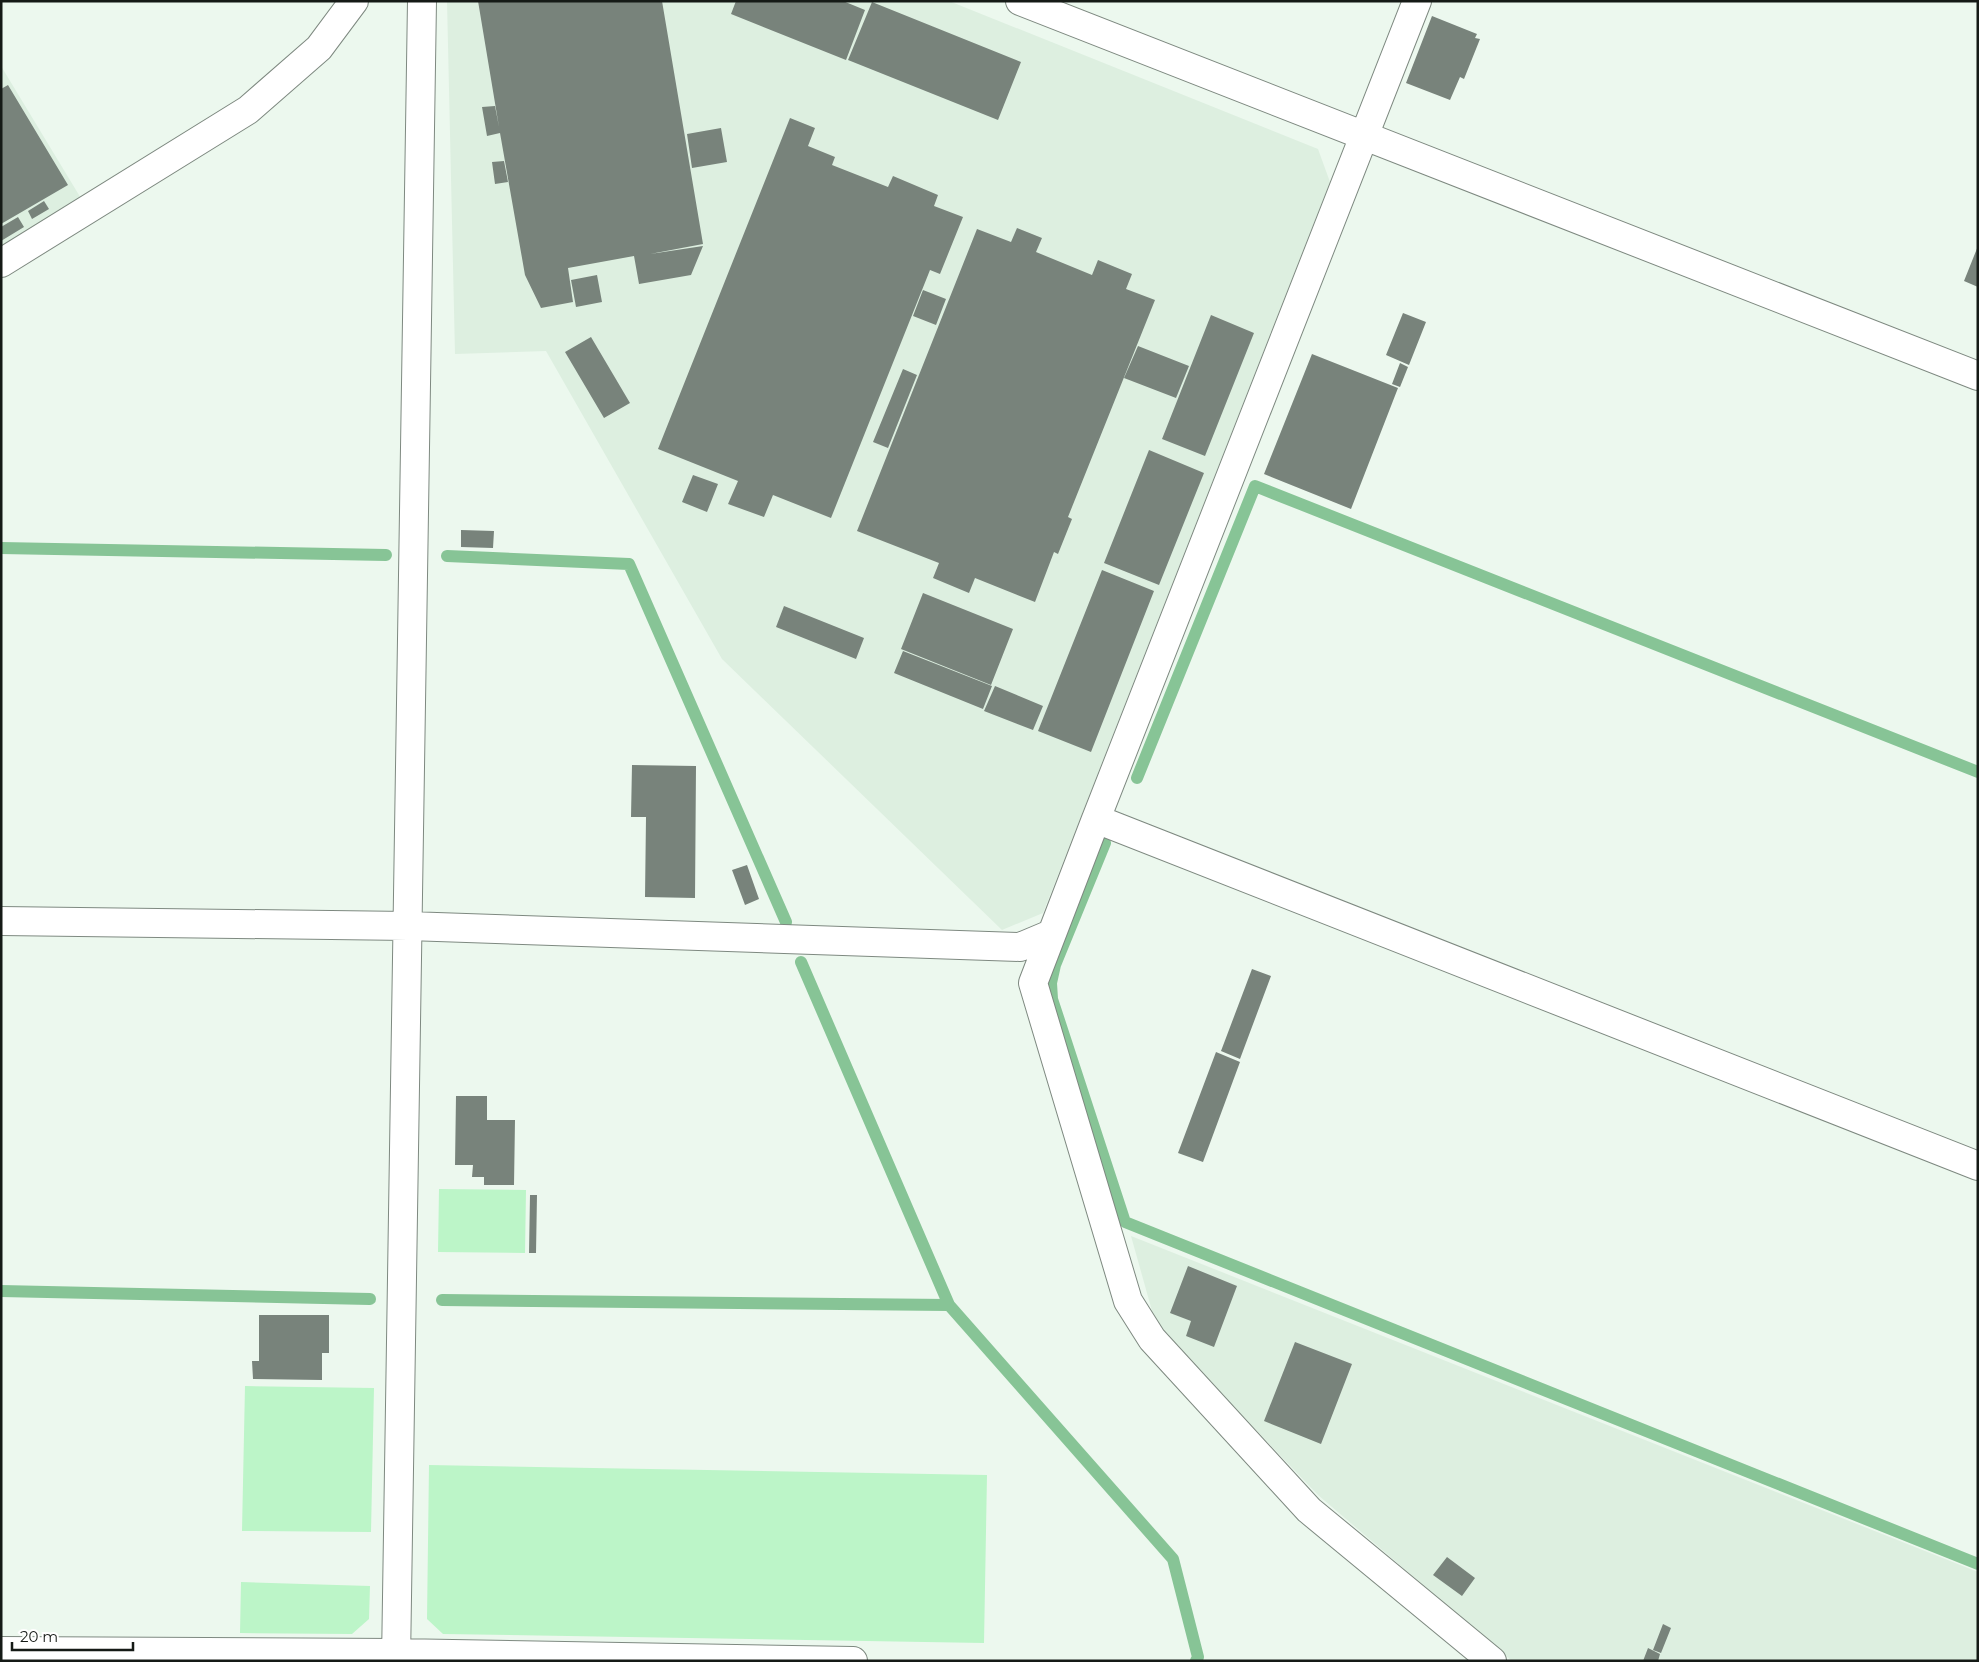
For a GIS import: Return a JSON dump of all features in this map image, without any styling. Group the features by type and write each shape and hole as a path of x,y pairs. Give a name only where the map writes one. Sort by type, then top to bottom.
{"street":[{"path":"1,263 248,110 318,48 354,1"},
{"path":"396,1657 422,1"},
{"path":"1020,1 1978,376"},
{"path":"1418,1 1033,983 1128,1301 1152,1339 1309,1510 1492,1661"},
{"path":"1096,819 1978,1166"},
{"path":"1,921 408,926 1020,947 1051,934"},
{"path":"1,1651 853,1661"}],"shaded area":[{"path":"447,1 949,1 1318,149 1330,182 1043,913 1002,930 722,659 546,351 455,354"},
{"path":"1,66 82,200 1,247"},
{"path":"1131,1236 1978,1572 1978,1661 1512,1661 1318,1495 1173,1343 1154,1318"}],"green space":[{"path":"439,1189 526,1190 525,1253 438,1252"},
{"path":"245,1386 374,1388 371,1532 242,1531"},
{"path":"429,1465 987,1475 984,1643 443,1634 427,1619"},
{"path":"241,1582 370,1586 369,1619 352,1634 240,1633"}],"building":[{"path":"478,1 662,1 703,244 650,254 703,246 691,275 639,284 634,256 568,268 573,302 541,308 525,275 500,133 487,136 482,107 495,106 499,127"},
{"path":"736,1 843,1 865,10 846,60 731,14"},
{"path":"872,2 1021,62 998,120 848,60"},
{"path":"1432,16 1477,34 1475,38 1480,39 1464,79 1460,77 1450,100 1406,83"},
{"path":"8,85 68,185 1,224 1,89"},
{"path":"790,118 815,128 808,146 835,157 832,165 888,187 893,176 938,195 934,206 963,217 940,274 930,270 831,518 773,495 764,517 728,504 738,481 658,449"},
{"path":"721,128 727,162 692,168 687,134"},
{"path":"504,161 508,182 495,184 492,162"},
{"path":"44,201 49,209 32,219 28,211"},
{"path":"18,217 24,227 1,241 1,227"},
{"path":"1017,228 1042,238 1036,252 1092,275 1098,260 1132,274 1126,289 1155,300 1068,517 1072,519 1058,554 1054,552 1035,602 975,578 969,593 933,578 939,563 857,531 977,229 1011,242"},
{"path":"1978,246 1978,287 1964,281"},
{"path":"597,275 602,302 576,307 571,280"},
{"path":"923,290 946,299 936,325 913,316"},
{"path":"1403,313 1426,322 1409,365 1386,355"},
{"path":"1211,315 1254,333 1205,456 1162,439"},
{"path":"591,337 630,403 604,418 565,352"},
{"path":"1138,346 1189,366 1176,398 1124,378"},
{"path":"1312,354 1398,388 1351,509 1264,474"},
{"path":"1400,363 1408,367 1400,387 1392,384"},
{"path":"903,369 917,375 888,448 873,442"},
{"path":"1149,450 1204,473 1159,585 1104,563"},
{"path":"693,475 718,484 707,512 682,502"},
{"path":"461,530 494,531 493,548 461,547"},
{"path":"1102,570 1154,591 1091,752 1038,731"},
{"path":"923,593 1013,629 991,685 901,649"},
{"path":"784,606 864,638 856,659 776,627"},
{"path":"903,651 992,686 983,709 894,673"},
{"path":"995,686 1043,706 1033,730 984,711"},
{"path":"632,765 696,766 695,898 645,897 646,817 631,817"},
{"path":"747,865 759,899 745,905 732,870"},
{"path":"1252,969 1271,976 1240,1059 1221,1051"},
{"path":"1216,1052 1240,1062 1203,1162 1178,1153"},
{"path":"456,1096 487,1096 487,1120 515,1120 514,1185 484,1185 484,1177 472,1177 473,1165 455,1165"},
{"path":"530,1195 537,1195 536,1253 529,1253"},
{"path":"1188,1266 1237,1286 1214,1347 1186,1336 1191,1321 1170,1313"},
{"path":"259,1315 329,1315 329,1353 322,1353 322,1380 253,1379 252,1361 259,1361"},
{"path":"1295,1342 1352,1364 1321,1444 1264,1421"},
{"path":"1447,1557 1475,1578 1462,1596 1433,1575"},
{"path":"1663,1624 1671,1628 1661,1653 1653,1650"},
{"path":"1648,1648 1660,1654 1658,1661 1643,1661"}],"waterway":[{"path":"1137,778 1255,486 1978,772"},
{"path":"1,548 386,555"},
{"path":"447,556 629,564 786,922"},
{"path":"1105,843 1055,965 1051,983 1052,999 1125,1222 1978,1564"},
{"path":"801,962 949,1305 1173,1559 1198,1657 1196,1661"},
{"path":"1,1291 370,1299"},
{"path":"442,1300 949,1305"}]}
